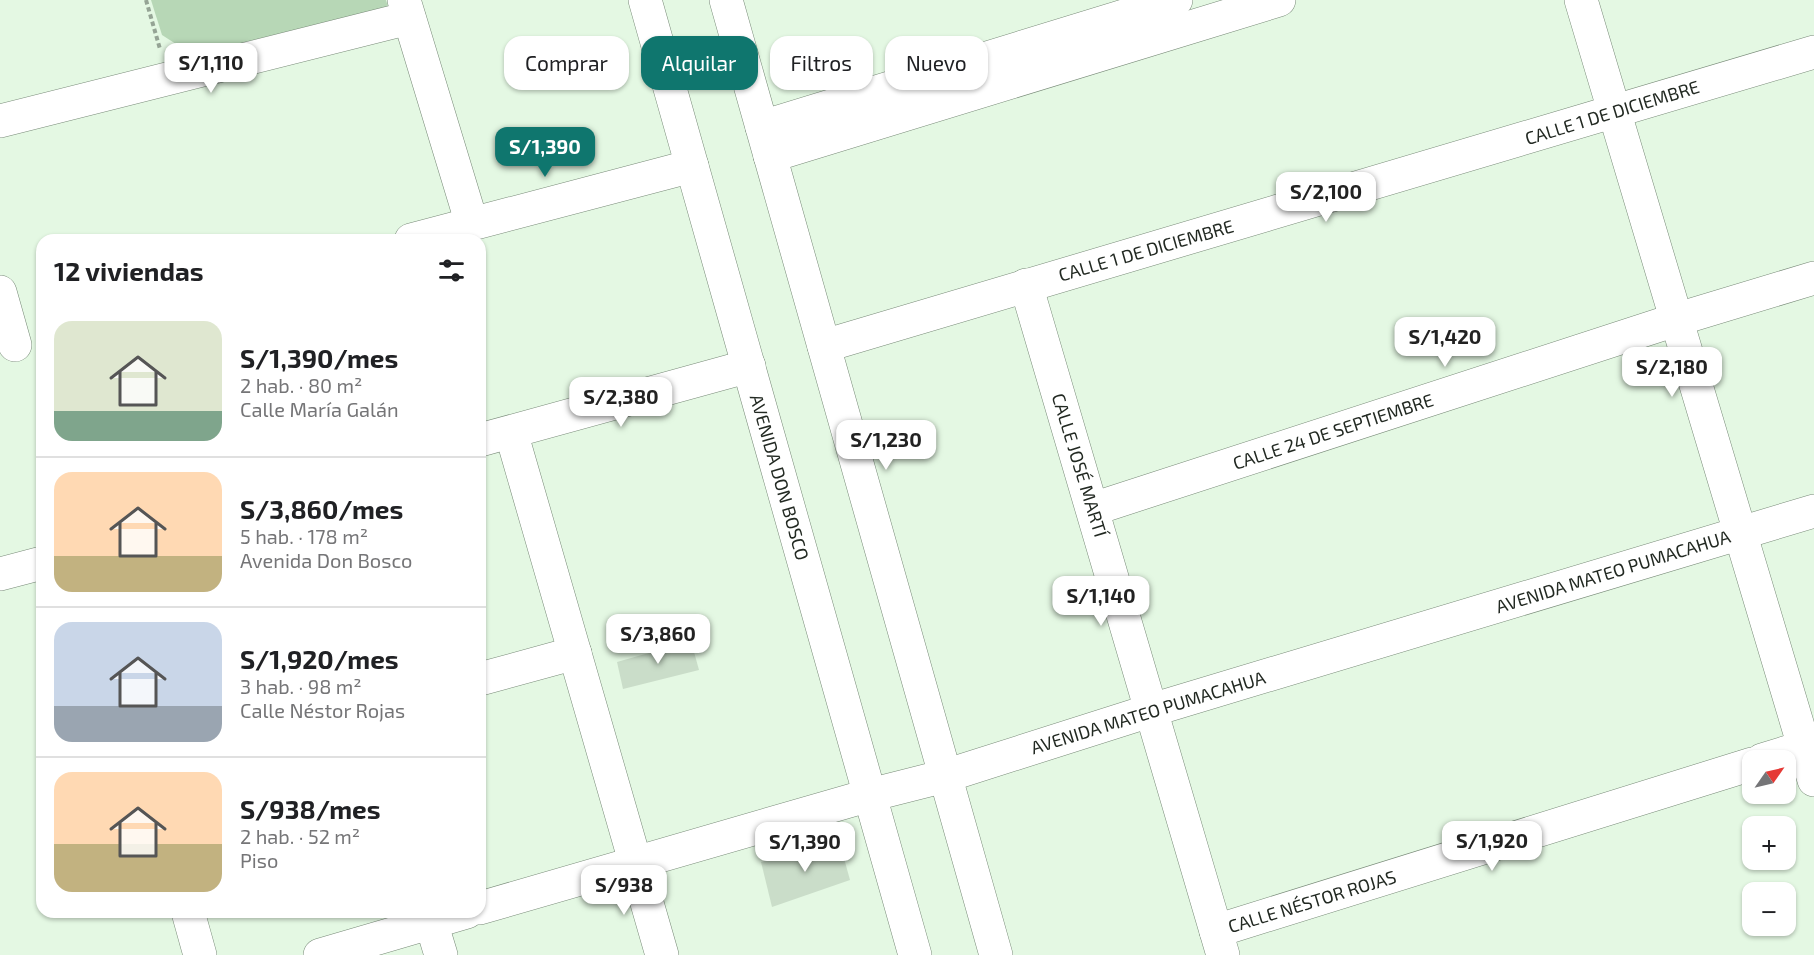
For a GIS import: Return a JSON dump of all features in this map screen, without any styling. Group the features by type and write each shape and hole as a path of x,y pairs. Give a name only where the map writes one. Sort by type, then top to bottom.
{"street":[{"name":"AVENIDA DON BOSCO","path":"645,0 915,955"},
{"path":"726,0 996,955"},
{"path":"766,141 1176,0"},
{"path":"766,141 1279,0"},
{"path":"1581,0 1612,112 1814,780"},
{"path":"0,121 168,79 406,9 472,224"},
{"name":"CALLE 1 DE DICIEMBRE","path":"824,346 1814,52"},
{"path":"434,234 692,166"},
{"name":"CALLE 24 DE SEPTIEMBRE","path":"1093,509 1675,320 1814,278"},
{"name":"CALLE JOSÉ MARTÍ","path":"1026,285 1220,943"},
{"path":"0,292 19,344"},
{"path":"662,955 574,653 495,436 749,366"},
{"name":"AVENIDA MATEO PUMACAHUA","path":"486,906 870,795 945,776 1152,710 1814,511"},
{"path":"0,574 36,565"},
{"path":"486,677 574,653"},
{"path":"1794,750 1804,747"},
{"name":"CALLE NÉSTOR ROJAS","path":"1220,943 1742,767"},
{"path":"190,918 200,955"},
{"path":"320,955 445,918"},
{"path":"431,922 441,955"}],"path":[{"path":"146,0 168,79"}],"green space":[{"path":"151,0 386,0 388,7 193,55 162,35"}],"building":[{"path":"691,641 699,670 623,689 617,662"},
{"path":"839,840 850,880 772,907 761,862"}]}
